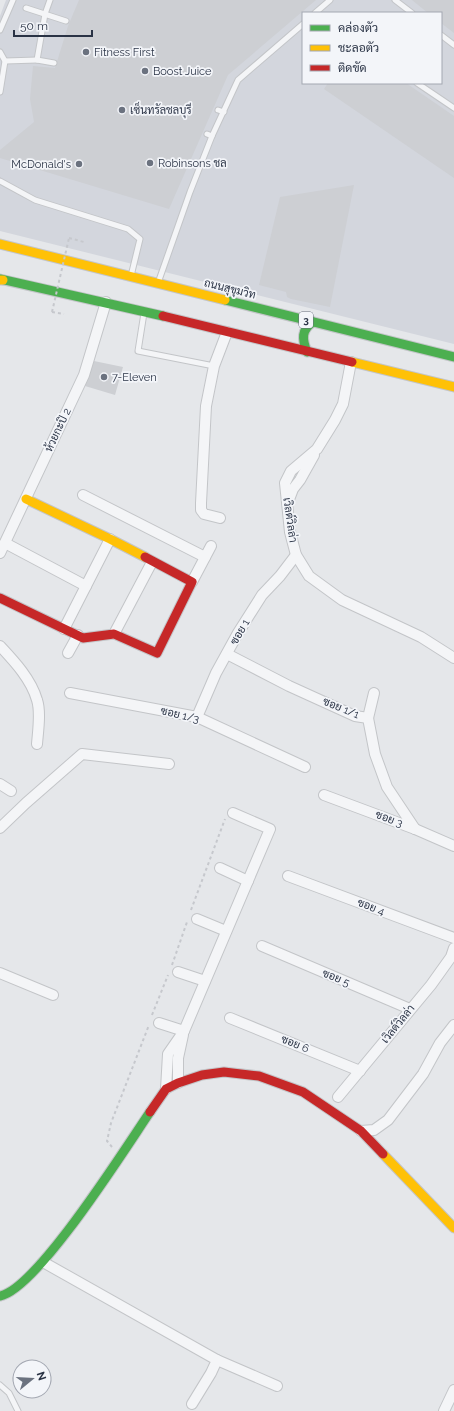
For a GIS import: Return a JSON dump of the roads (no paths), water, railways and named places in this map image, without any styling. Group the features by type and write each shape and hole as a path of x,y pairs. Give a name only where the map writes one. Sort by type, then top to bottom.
{"street":[{"name":"ถนนสุขุมวิท","path":"0,244 454,358"},
{"path":"1,280 106,302 454,387"},
{"name":"ห้วยกะปิ 2","path":"0,554 84,375 106,302"},
{"path":"307,352 302,335 308,326 313,322"},
{"path":"220,518 204,514 201,510 206,406 214,366 227,332"},
{"name":"เวิลด์วิลล่า","path":"351,362 343,404 325,438 293,489 287,505 290,532 296,555 309,576 342,600 421,637 454,658"},
{"path":"83,495 205,557"},
{"path":"26,499 110,539 192,582"},
{"path":"64,629 110,539"},
{"path":"5,543 86,586"},
{"path":"0,598 83,638 114,634 157,653 211,546"},
{"name":"ซอย 1","path":"197,717 216,673 262,595 280,576 296,555"},
{"path":"114,634 152,562"},
{"path":"68,653 78,635"},
{"path":"0,646 28,679 38,700 39,720 37,744"},
{"name":"ซอย 1/1","path":"227,654 289,686 355,716 368,718 375,754 387,787 415,829"},
{"name":"ซอย 1/3","path":"70,693 197,717 305,767"},
{"path":"368,718 374,693"},
{"path":"0,828 82,754 169,764"},
{"path":"0,784 11,791"},
{"name":"ซอย 3","path":"324,795 415,829 454,846"},
{"path":"178,1082 178,1058 184,1031 270,829 233,813"},
{"path":"220,868 248,881"},
{"name":"ซอย 4","path":"288,876 454,938"},
{"path":"192,916 226,931"},
{"name":"ซอย 5","path":"262,946 410,1009"},
{"name":"เวิลด์วิลล่า","path":"338,1097 431,985 450,957 454,948"},
{"path":"178,972 205,981"},
{"path":"0,973 53,995"},
{"name":"ซอย 6","path":"230,1018 360,1071"},
{"path":"159,1023 184,1031"},
{"path":"361,1131 374,1130 388,1120 422,1074 440,1043 454,1025"},
{"path":"166,1089 168,1054 184,1031"},
{"path":"0,1296 5,1295 20,1284 43,1262 86,1205 166,1089 178,1082 202,1075 224,1072 259,1076 303,1092 361,1131 454,1228"},
{"path":"43,1262 216,1360 277,1386"},
{"path":"192,1404 216,1360"},
{"path":"444,1411 454,1390"}],"lane":[{"path":"0,30 13,0"},
{"path":"37,60 44,14 50,0"},
{"path":"316,12 330,0"},
{"path":"395,0 411,12"},
{"path":"26,8 66,21"},
{"path":"158,284 190,192 212,136 238,80 302,25"},
{"path":"442,36 454,45"},
{"path":"0,52 5,61 0,92"},
{"path":"5,61 37,60 54,63"},
{"path":"418,84 454,108"},
{"path":"218,110 224,112"},
{"path":"207,134 212,136"},
{"path":"0,180 35,200 128,229 135,234 140,239 131,277"},
{"path":"145,312 138,351 214,366"},
{"path":"0,1385 9,1393 18,1411"}],"place":[{"name":"Fitness First","path":"86,52"},
{"name":"Boost Juice","path":"145,71"},
{"name":"เซ็นทรัลชลบุรี","path":"122,110"},
{"name":"Robinsons ชล","path":"150,163"},
{"name":"McDonald's","path":"79,164"},
{"name":"7-Eleven","path":"104,377"}]}
